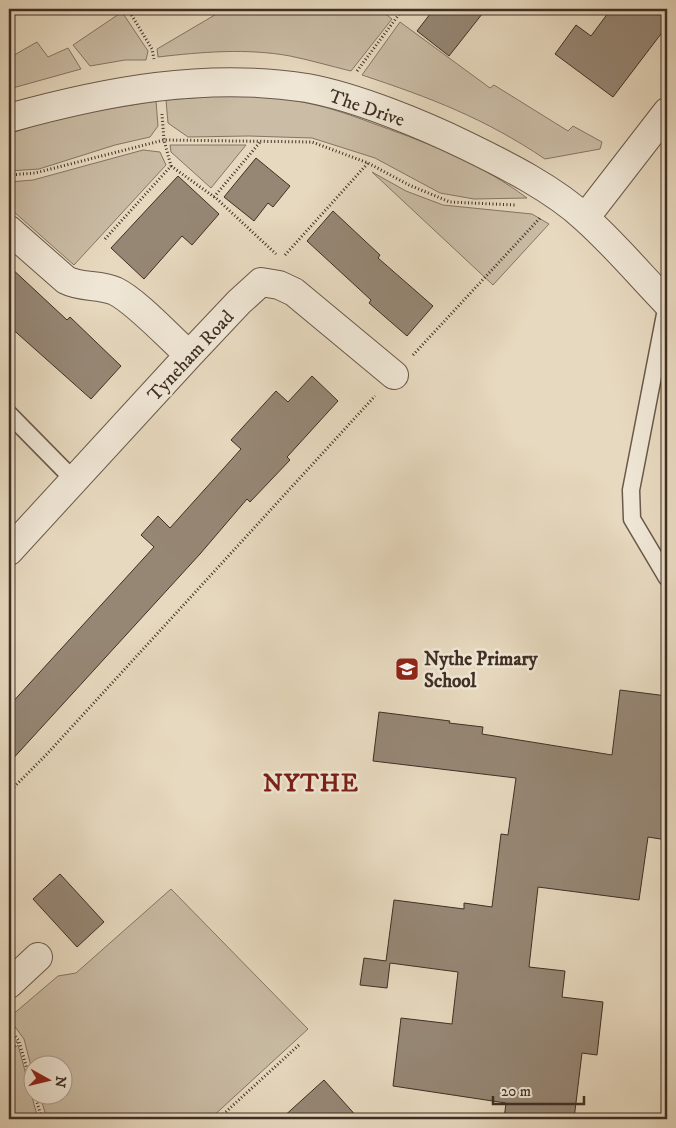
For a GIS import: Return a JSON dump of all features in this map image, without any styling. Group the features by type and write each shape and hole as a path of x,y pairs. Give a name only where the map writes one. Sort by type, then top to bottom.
{"street":[{"name":"The Drive","path":"9,118 68,101 160,86 220,82 270,84 308,88 339,96 440,133 501,163 553,205 585,218 667,304"},
{"path":"585,218 667,112"},
{"path":"9,230 66,280 75,285 105,288 127,298 189,355"},
{"name":"Tyneham Road","path":"9,551 189,355 262,282 271,282 285,287 310,305 394,375"},
{"path":"10,981 38,957"}],"lane":[{"path":"667,304 632,490 632,519 667,578"},
{"path":"9,414 75,481"}],"path":[{"path":"339,96 403,9"},
{"path":"9,175 35,173 164,140 312,142 368,163 409,185 450,202 487,205 553,205"},
{"path":"164,140 171,166 214,197 282,260 368,163"},
{"path":"214,197 261,141"},
{"path":"105,239 171,166"},
{"path":"9,792 54,747 394,375 553,205"},
{"path":"9,1028 19,1041 23,1056"},
{"path":"9,1050 19,1041"},
{"path":"218,1119 300,1044"},
{"path":"38,1106 42,1119"}],"shaded area":[{"path":"225,9 340,9 347,13 350,9 379,9 392,19 351,71 290,56 257,52 207,52 158,57 157,49"},
{"path":"122,12 148,51 146,60 125,60 90,66 73,45"},
{"path":"400,22 490,88 494,85 568,131 573,126 602,142 600,149 545,159 478,120 411,92 362,75"},
{"path":"37,42 48,57 68,48 81,69 9,89 9,58"},
{"path":"227,95 297,101 326,107 353,116 456,156 493,175 527,198 474,199 440,193 375,158 312,138 188,137 168,123 166,100"},
{"path":"156,101 158,126 150,137 115,145 39,169 9,171 9,134 60,117"},
{"path":"170,145 246,145 211,188 171,152"},
{"path":"143,150 160,152 166,165 74,265 13,211 9,214 9,182 33,180"},
{"path":"372,172 406,191 443,205 532,214 549,224 493,285"},
{"path":"171,889 308,1029 210,1119 47,1119 43,1106 72,1106 72,1056 28,1056 24,1039 10,1020 11,1016 58,976 76,973"},
{"path":"18,1045 22,1060 22,1106 34,1106 38,1119 9,1119 9,1052"}],"building":[{"path":"434,9 486,9 449,56 417,31"},
{"path":"611,9 667,9 667,26 613,97 555,54 576,25 591,36"},
{"path":"256,158 290,186 273,207 268,203 254,221 224,197"},
{"path":"178,176 219,214 192,245 182,236 144,279 111,248"},
{"path":"333,211 380,255 378,258 433,306 407,336 369,303 371,300 307,241"},
{"path":"9,266 67,320 70,317 121,366 91,399 9,326"},
{"path":"312,376 338,401 287,457 290,460 250,502 247,499 200,554 9,763 9,706 154,547 141,535 158,516 170,528 241,449 231,440 276,391 288,402"},
{"path":"620,690 667,696 667,840 648,837 639,900 538,887 529,967 565,971 562,997 603,1002 597,1055 582,1053 574,1119 504,1119 506,1103 393,1086 401,1018 452,1024 458,972 390,963 387,988 360,985 364,958 386,961 394,900 464,909 464,903 492,907 501,834 508,835 516,778 373,761 379,712 483,727 482,734 612,755"},
{"path":"60,874 104,922 77,947 33,899"},
{"path":"324,1080 359,1119 281,1119"}],"place":[{"name":"Nythe Primary School","path":"407,669"}],"district":[{"name":"NYTHE","path":"311,783"}]}
